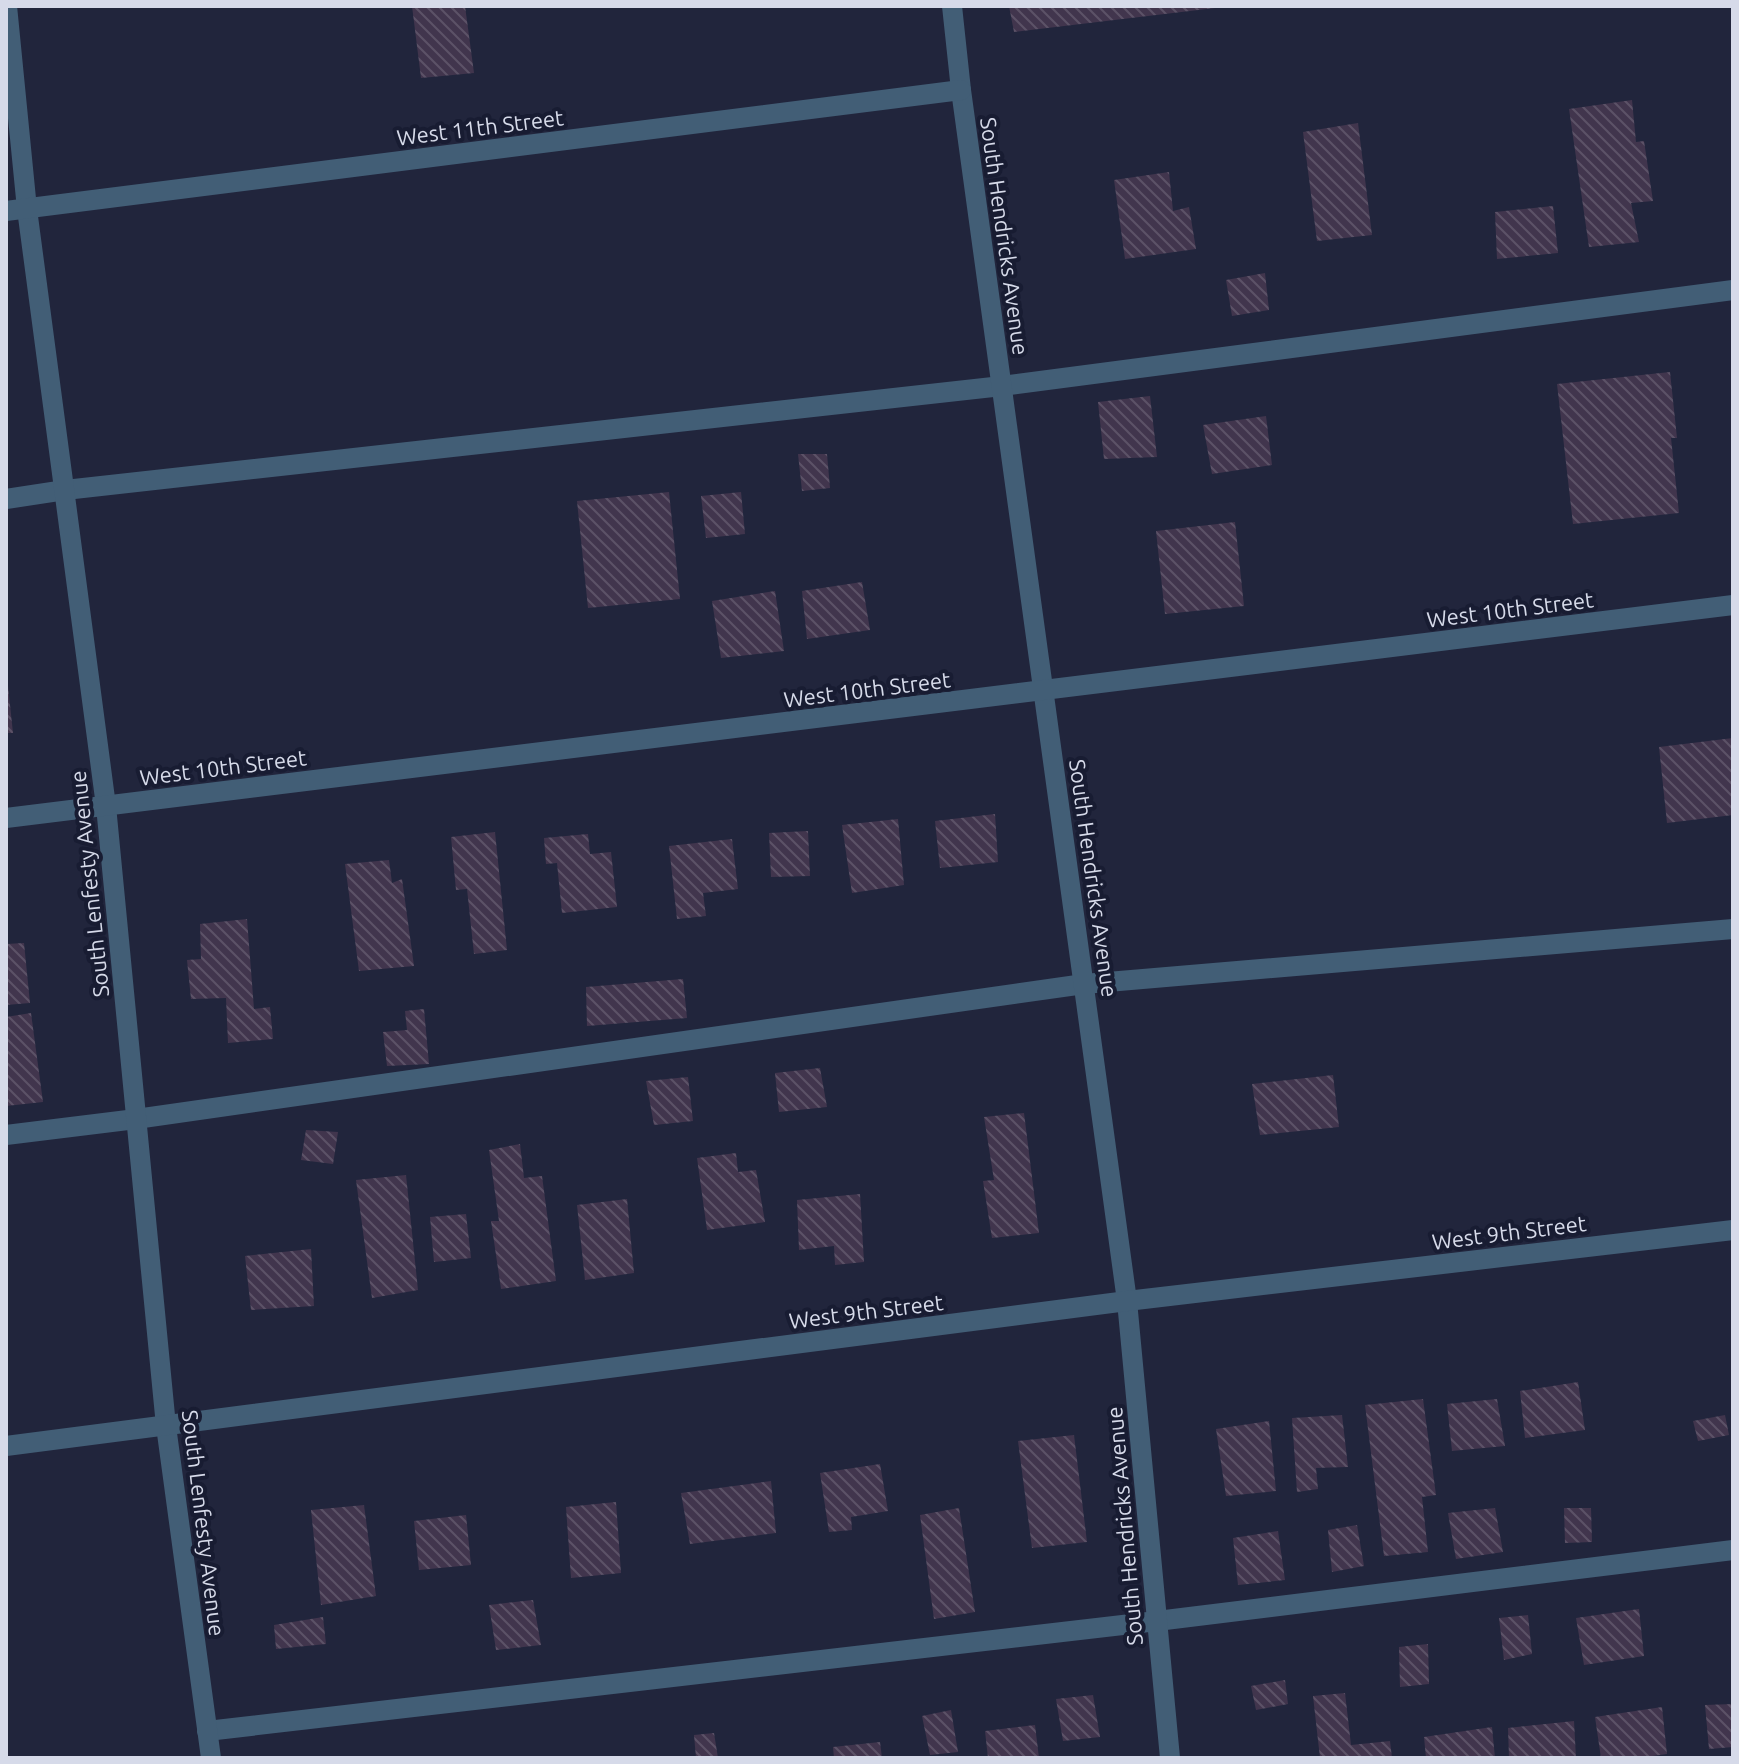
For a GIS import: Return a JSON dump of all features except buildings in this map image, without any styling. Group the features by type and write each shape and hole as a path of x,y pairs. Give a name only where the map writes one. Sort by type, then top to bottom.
{"street":[{"name":"South Lenfesty Avenue","path":"7,6 27,209 106,806 166,1426 211,1758"},
{"name":"South Hendricks Avenue","path":"952,6 1127,1301 1170,1758"},
{"name":"West 11th Street","path":"6,211 961,90"},
{"path":"6,499 1002,386 1733,290"},
{"name":"West 10th Street","path":"6,818 1733,605"},
{"path":"6,1135 1084,984 1733,929"},
{"name":"West 9th Street","path":"6,1446 1127,1301 1733,1230"},
{"path":"207,1731 1157,1621 1733,1550"}]}
